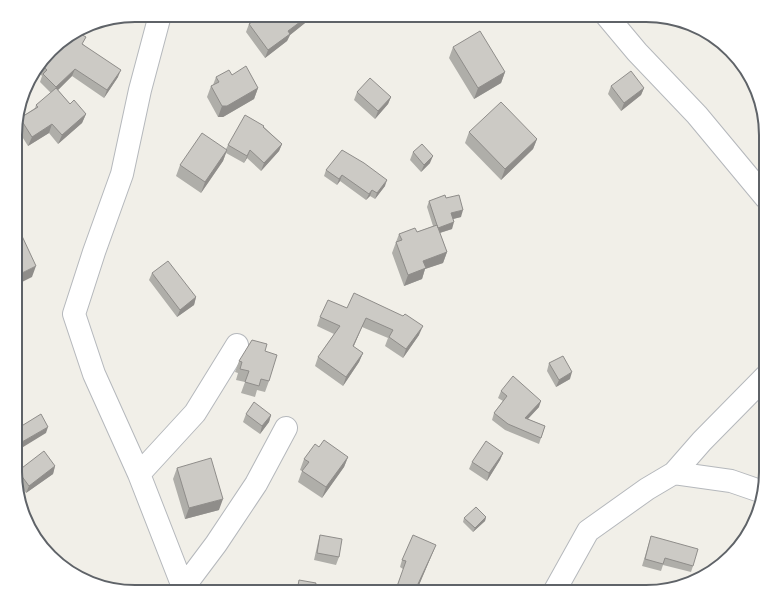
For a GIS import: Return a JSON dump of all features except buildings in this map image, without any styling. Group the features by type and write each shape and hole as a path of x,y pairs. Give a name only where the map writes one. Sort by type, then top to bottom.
{"street":[{"path":"158,22 140,90 122,174 74,314 94,374 139,474 182,585"},
{"path":"612,22 637,52 697,115 759,190"},
{"path":"139,474 195,413 237,345"},
{"path":"558,585 588,532 647,489 674,473 702,441 759,383"},
{"path":"187,585 256,484 286,428"},
{"path":"674,473 731,481 758,490"}]}
